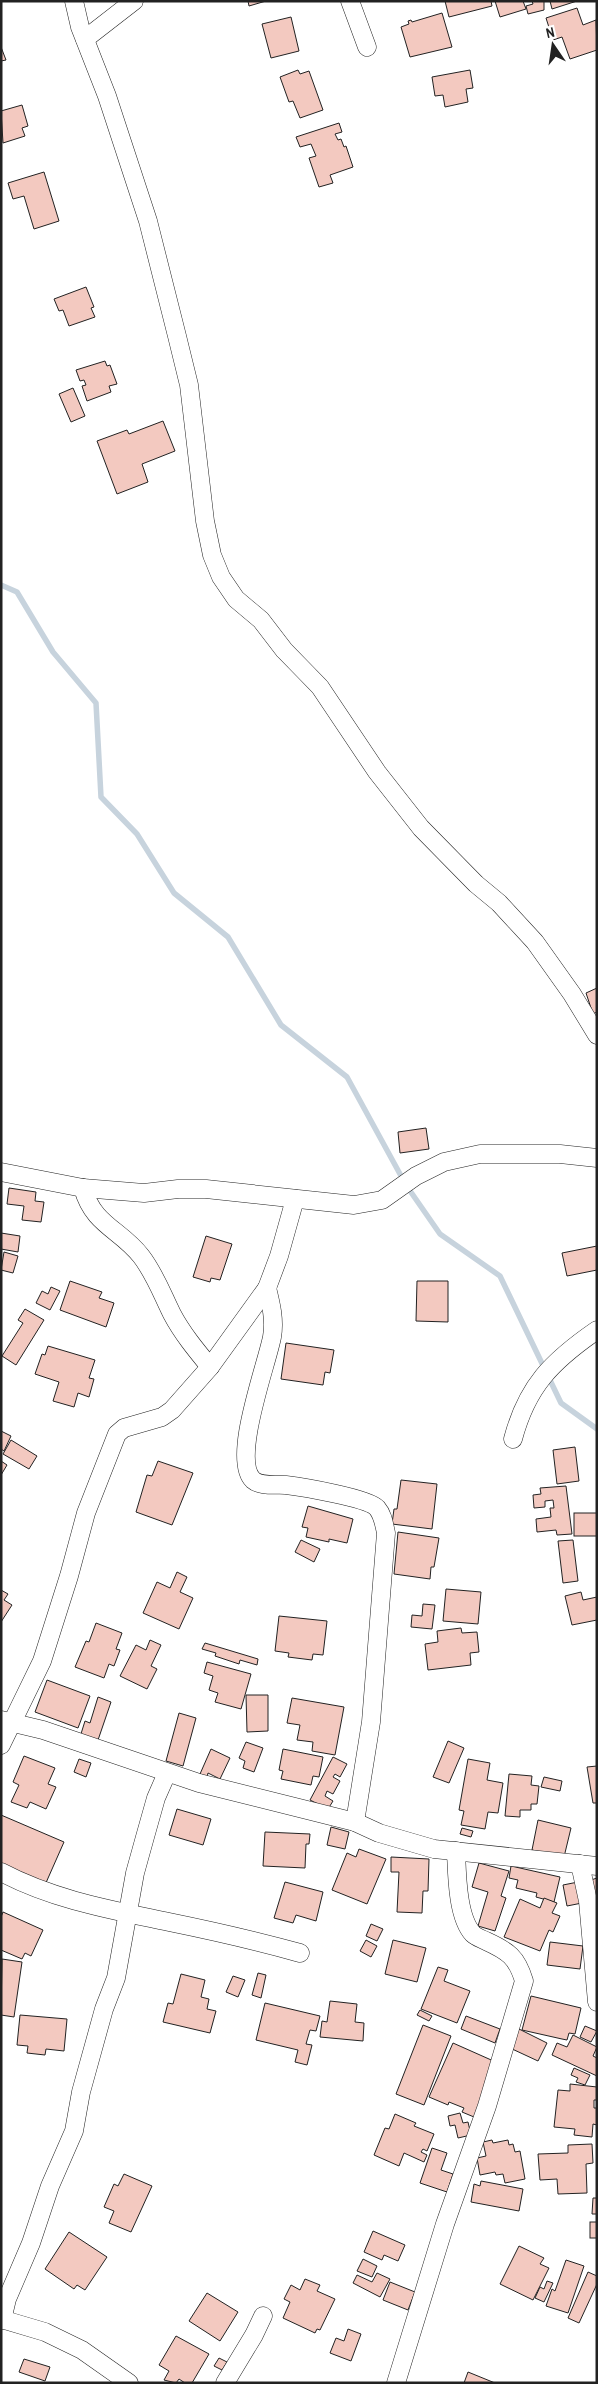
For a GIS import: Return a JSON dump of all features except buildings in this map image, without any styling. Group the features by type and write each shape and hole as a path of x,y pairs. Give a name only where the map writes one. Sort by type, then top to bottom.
{"street":[{"path":"74,1 85,39 107,96 148,221 189,385 205,521 212,555 221,577 236,599 261,620 284,650 320,687 355,736 377,772 422,828 476,884 499,903 534,942 572,994 597,1035"},
{"path":"85,39 134,1"},
{"path":"350,1 367,47"},
{"path":"1,1172 83,1188 144,1193 178,1189 206,1189 354,1205 382,1200 416,1176 444,1162 480,1154 560,1154 597,1158"},
{"path":"83,1188 88,1204 98,1219 118,1233 141,1256 160,1286 172,1314 185,1335 210,1367"},
{"path":"1,1745 6,1722 42,1661 69,1576 86,1513 117,1434 124,1428 162,1417 172,1410 210,1367 267,1288 279,1256 295,1198"},
{"path":"267,1288 272,1305 272,1335 254,1398 247,1445 247,1470 254,1480 264,1484 322,1490 376,1506 382,1515 386,1533 371,1722 356,1822"},
{"path":"513,1439 527,1398 546,1372 597,1330"},
{"path":"6,1722 43,1730 199,1783 356,1822 386,1835 434,1849 588,1865 588,1902 597,2002"},
{"path":"129,2383 82,2350 45,2332 2,2320 7,2299 31,2243 50,2186 74,2131 81,2092 104,2009 116,1978 145,1837 156,1798 167,1772"},
{"path":"396,2383 445,2224 487,2106 524,1981 520,1967 510,1954 474,1935 468,1927 457,1881 456,1852"},
{"path":"1,1872 30,1887 95,1907 261,1942 300,1953"},
{"path":"225,2383 254,2335 263,2316"}],"waterway":[{"path":"1,585 17,592 53,652 96,703 101,797 137,834 174,893 228,937 281,1025 347,1077 406,1185 440,1234 500,1276 561,1403 597,1429"}]}
